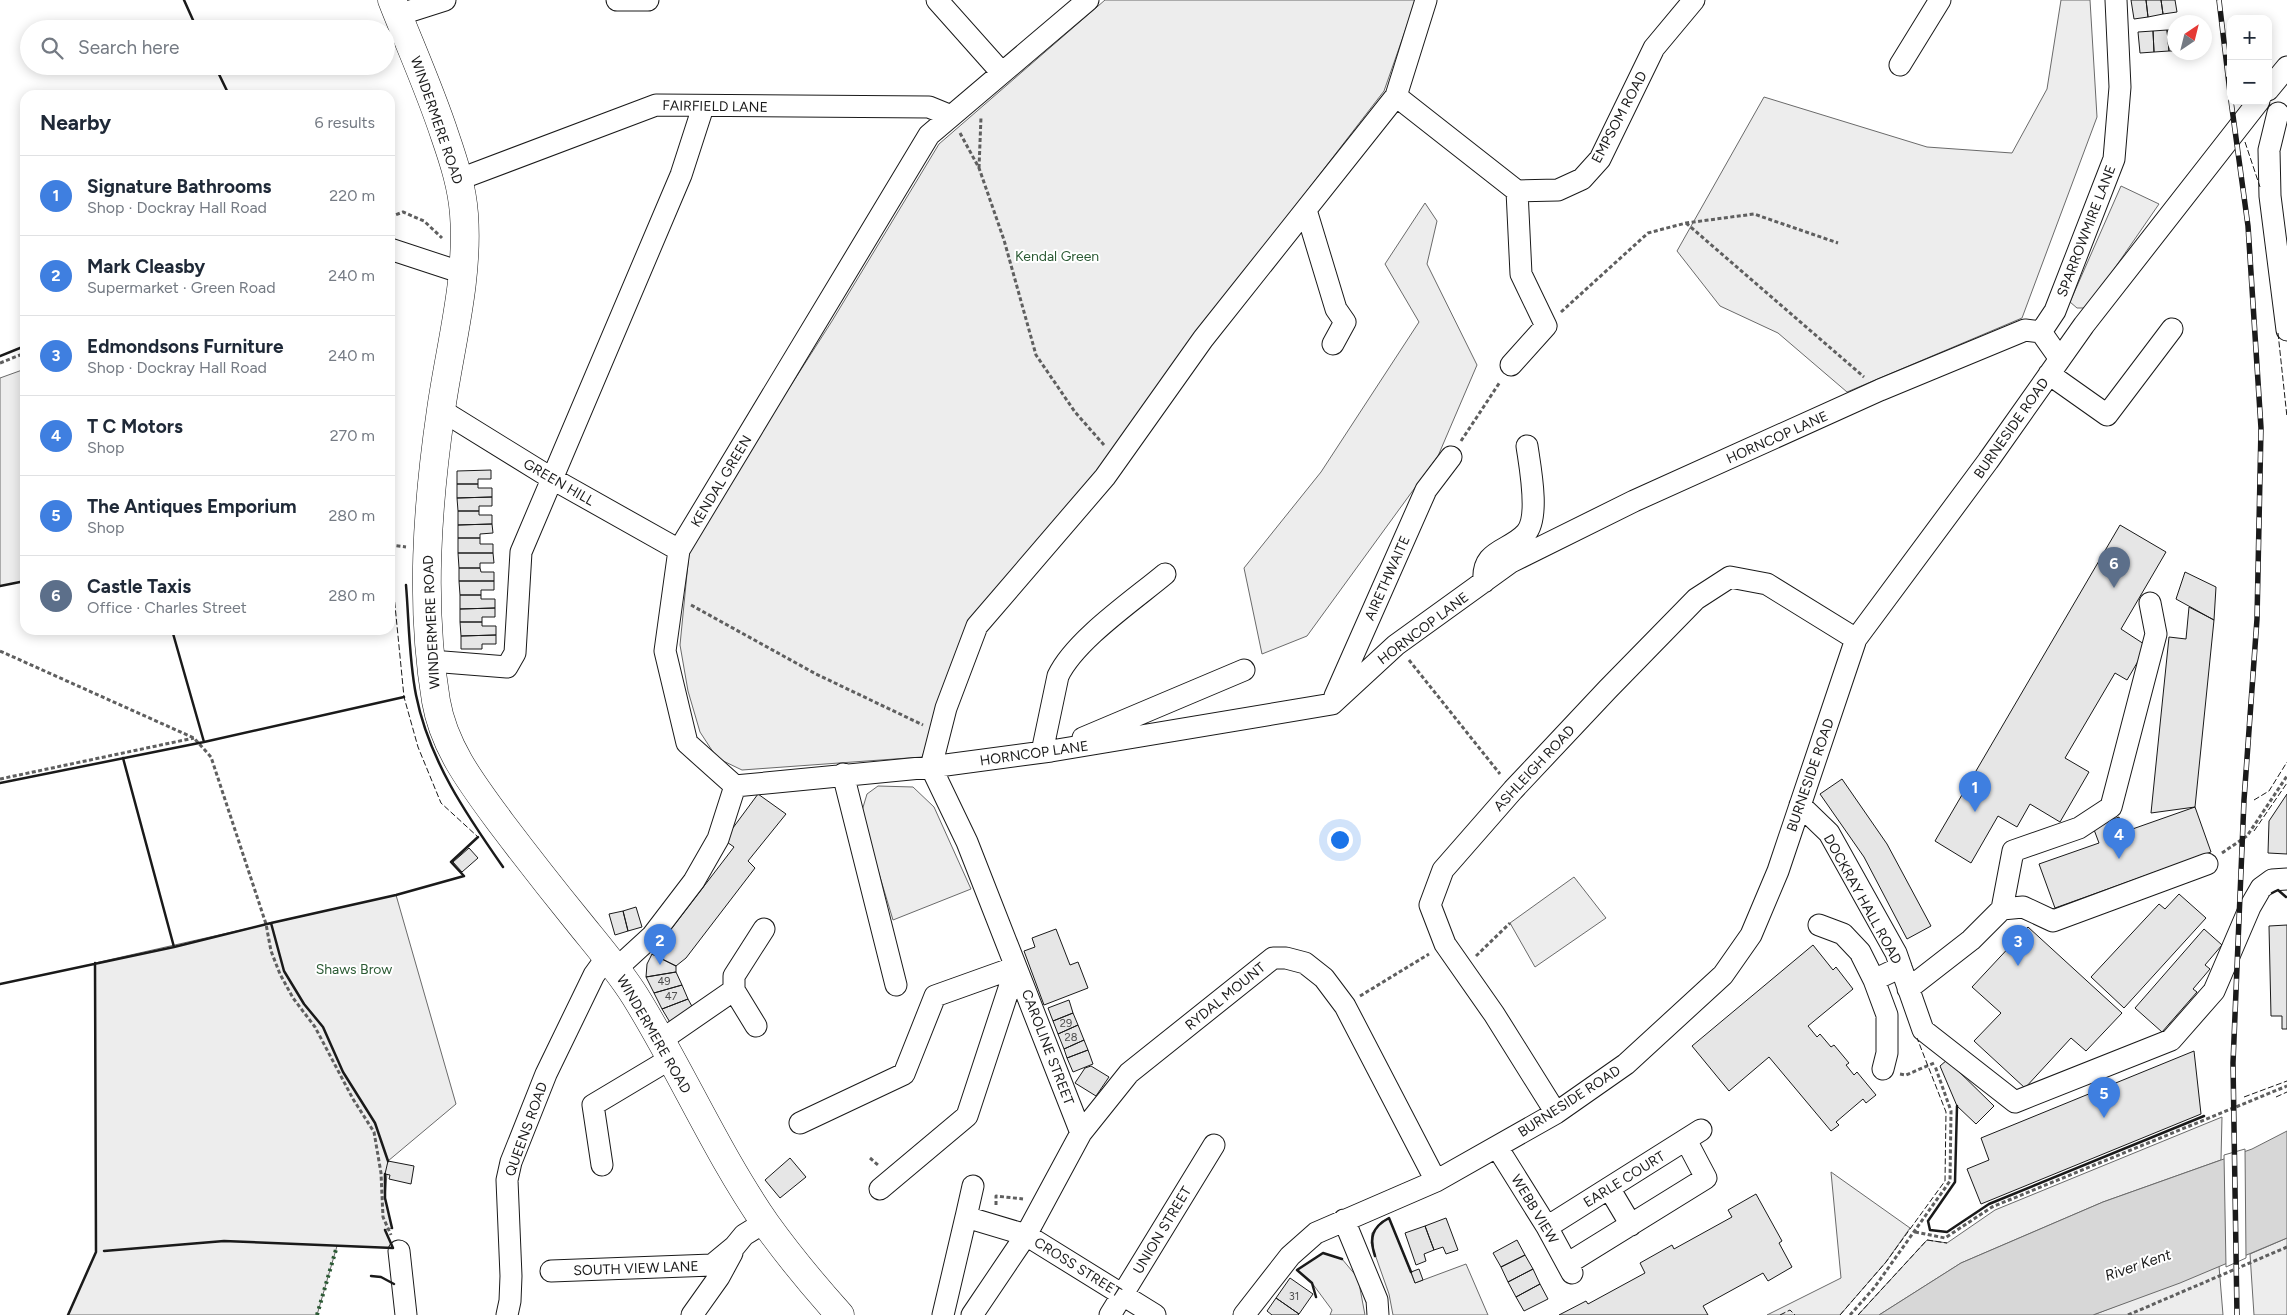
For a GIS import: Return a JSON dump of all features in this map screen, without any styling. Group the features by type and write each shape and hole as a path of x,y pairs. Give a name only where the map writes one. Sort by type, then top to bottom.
{"highway":[{"name":"WINDERMERE ROAD","path":"395,7 432,98 460,179 465,217 463,260 428,516 427,549 431,661 436,703 442,726 451,749 469,780 612,963 636,998 713,1137 765,1222 802,1272 840,1315"}],"street":[{"path":"395,7 445,0"},
{"path":"617,0 648,0"},
{"path":"937,0 1002,73"},
{"name":"KENDAL GREEN","path":"735,786 687,743 665,651 679,550 929,135 1088,0"},
{"path":"931,767 946,708 977,626 1105,477 1203,339 1396,96 1426,0"},
{"name":"EMPSOM ROAD","path":"1517,191 1558,190 1582,179 1600,159 1654,48 1694,0"},
{"path":"1900,65 1940,0"},
{"name":"SPARROWMIRE LANE","path":"2041,332 2055,311 2114,158 2120,86 2116,0"},
{"path":"2272,85 2287,67"},
{"path":"1396,96 1517,191 1521,274 1546,326 1510,365"},
{"name":"FAIRFIELD LANE","path":"460,179 656,105 703,107 929,107 951,116"},
{"name":"BURNESIDE ROAD","path":"1244,1315 1290,1256 1316,1233 1436,1181 1556,1113 1626,1064 1723,975 1751,935 1778,871 1856,639 1988,461 2084,325 2256,105"},
{"path":"431,661 507,666 515,653 521,552 681,175 703,107"},
{"path":"2278,113 2269,150 2279,195 2287,330"},
{"path":"1306,210 1336,309 1345,322 1333,344"},
{"path":"395,250 463,260"},
{"name":"SPARROWMIRE LANE","path":"2055,311 2084,325"},
{"path":"2041,332 2055,367 2107,415 2172,329"},
{"name":"HORNCOP LANE","path":"735,786 843,774 931,767 1047,752 1332,704 1396,645 1511,562 1634,501 1880,390 2025,330 2041,332"},
{"name":"GREEN HILL","path":"441,410 551,478 679,550"},
{"path":"1484,582 1483,570 1491,557 1526,533 1532,518 1532,481 1527,446"},
{"name":"AIRETHWAITE","path":"1332,704 1426,490 1451,457"},
{"path":"1047,752 1058,676 1062,668 1084,643 1165,574"},
{"name":"ASHLEIGH ROAD","path":"1556,1113 1463,968 1445,944 1430,905 1443,870 1513,790 1696,599 1730,577 1767,584 1856,639"},
{"path":"2002,910 2006,878 2014,851 2079,828 2111,807 2156,634 2150,603"},
{"path":"1047,752 1244,670"},
{"name":"CAROLINE STREET","path":"931,767 967,842 1081,1133"},
{"path":"843,774 896,985"},
{"name":"QUEENS ROAD","path":"507,1315 510,1301 511,1276 507,1180 511,1162 546,1074 594,975 652,936 694,881 718,839 735,786"},
{"name":"DOCKRAY HALL ROAD","path":"1800,805 1829,833 1896,953 1923,1030"},
{"path":"1908,989 1971,940 2002,910 2023,907 2053,921 2207,864"},
{"path":"1923,1030 2015,1102 2171,1040 2214,991 2250,907 2261,888 2272,880 2287,879"},
{"path":"1819,925 1843,934 1860,952 1874,980 1887,1014 1887,1053 1883,1069"},
{"path":"756,1026 734,990 734,976 764,929"},
{"name":"RYDAL MOUNT","path":"1081,1133 1129,1073 1273,958 1286,958 1305,963 1324,978 1345,1006 1436,1181"},
{"path":"800,1122 904,1074 936,996 1016,967"},
{"path":"880,1189 967,1116 1016,967"},
{"path":"1874,980 1901,967"},
{"path":"602,1165 593,1105 665,1050 734,990"},
{"path":"972,1315 1026,1235 1081,1133"},
{"name":"EARLE COURT","path":"1547,1227 1694,1135 1706,1178 1631,1225"},
{"name":"UNION STREET","path":"1110,1315 1214,1145"},
{"name":"WEBB VIEW","path":"1498,1146 1547,1227 1569,1268 1631,1225"},
{"path":"943,1315 973,1186"},
{"path":"1609,1188 1631,1225"},
{"name":"CROSS STREET","path":"966,1217 1026,1235 1155,1315"},
{"path":"1344,1220 1377,1300 1378,1315"},
{"name":"SOUTH VIEW LANE","path":"551,1271 712,1265 735,1246 744,1235 765,1222"},
{"path":"692,1315 730,1260 735,1246"},
{"path":"399,1251 406,1315"}],"path":[{"path":"979,168 982,90"},
{"path":"951,116 979,168 1004,240 1036,355 1075,412 1107,448"},
{"path":"395,214 403,212 424,221 463,260"},
{"path":"1546,326 1648,233 1686,223 1754,214 1838,243"},
{"path":"1686,223 1880,390"},
{"path":"0,363 20,355"},
{"path":"1451,457 1510,365"},
{"path":"672,596 816,674 939,733"},
{"path":"1396,645 1450,709 1513,790"},
{"path":"0,652 194,738 211,756 266,924 271,951 280,974 293,998 315,1027 353,1099 374,1132 381,1174 382,1218 399,1251"},
{"path":"0,779 194,738"},
{"path":"2207,864 2247,836 2287,776"},
{"path":"1463,968 1510,923"},
{"path":"1345,1006 1445,944"},
{"path":"1850,1315 1874,1288 1916,1232 1950,1181 1951,1111 1923,1030"},
{"path":"1883,1069 1906,1075 1934,1063"},
{"path":"1916,1232 1945,1238 1992,1207 2287,1086"},
{"path":"994,1225 996,1196 1028,1199"},
{"path":"2128,1315 2287,1247"}],"shaded area":[{"name":"Kendal Green","path":"1105,0 1416,0 1384,91 1195,336 1113,455 972,625 922,757 742,770 717,758 700,732 688,691 680,645 690,543 832,321 939,144"},
{"path":"2061,0 2090,0 2097,117 2022,318 1847,392 1778,333 1720,306 1677,251 1764,97 1927,147 2012,153 2047,89"},
{"path":"2121,186 2159,204 2101,288 2084,308 2077,308 2070,302"},
{"path":"1425,203 1437,221 1427,264 1477,365 1438,456 1307,636 1262,654 1244,568 1321,472 1419,322 1385,264"},
{"path":"20,371 20,582 0,586 0,378"},
{"path":"878,786 913,787 934,807 971,889 893,920 861,814 867,794"},
{"path":"1574,877 1606,918 1535,967 1510,923"},
{"path":"396,895 456,1104 388,1161 385,1198 392,1228 385,1230 393,1248 337,1246 317,1315 68,1315 96,1252 95,963"},
{"path":"2222,1117 2221,1160 2103,1202 1961,1263 1879,1315 1858,1315 1927,1240 1947,1243 1995,1210"},
{"path":"1831,1172 1910,1228 1886,1262 1840,1315 1767,1315 1841,1278"},
{"path":"1389,1218 1415,1283 1466,1264 1488,1315 1393,1315 1389,1294 1371,1243 1372,1233 1381,1222"},
{"path":"2287,1238 2287,1315 2254,1315 2250,1254"},
{"path":"1323,1253 1342,1259 1358,1278 1365,1315 1330,1315 1332,1310 1312,1283 1297,1270"},
{"path":"2219,1266 2223,1315 2093,1315"}],"water":[{"name":"River Kent","path":"2287,1131 2287,1238 2180,1283 2093,1315 1879,1315 1961,1263 2103,1202 2252,1149"}],"pier":[{"path":"2245,1149 2246,1258 2226,1267 2224,1155"}],"building":[{"path":"2131,0 2146,0 2148,17 2134,19"},
{"path":"2146,0 2161,0 2163,14 2148,17"},
{"path":"2161,0 2175,0 2177,12 2163,14"},
{"path":"2167,30 2167,51 2154,52 2153,31"},
{"path":"2153,31 2154,52 2140,53 2138,32"},
{"path":"491,470 491,479 478,479 478,484 457,484 457,471"},
{"path":"457,484 478,484 478,488 492,488 492,497 457,498"},
{"path":"492,497 492,506 479,506 479,511 458,511 457,498"},
{"path":"458,511 479,511 479,515 492,515 492,524 458,525"},
{"path":"492,524 493,533 480,534 480,538 458,538 458,525"},
{"path":"2120,525 2166,552 2121,629 2147,646 2127,680 2115,673 2065,758 2089,772 2060,822 2030,804 2017,827 1998,816 1971,863 1935,841"},
{"path":"458,538 480,538 480,544 493,544 493,553 458,553"},
{"path":"458,553 493,553 494,563 480,563 480,568 459,568"},
{"path":"459,568 480,568 481,572 494,572 494,581 459,581"},
{"path":"2185,572 2216,587 2214,620 2176,599"},
{"path":"459,581 494,581 494,590 481,590 481,595 460,595"},
{"path":"460,595 481,595 481,599 495,599 495,608 460,609"},
{"path":"2189,607 2214,620 2195,807 2151,813 2169,637 2186,639"},
{"path":"495,608 495,617 482,617 482,622 460,622 460,609"},
{"path":"460,622 482,622 482,626 496,626 496,635 461,636"},
{"path":"496,635 496,644 482,644 482,649 461,649 461,636"},
{"path":"1842,779 1887,844 1931,926 1907,939 1864,857 1820,794"},
{"path":"758,794 786,814 748,861 755,868 686,958 676,966 652,954 734,847 724,840"},
{"path":"2287,794 2287,854 2268,853 2269,821"},
{"path":"2195,807 2211,852 2055,908 2039,864 2099,843 2093,827 2119,817 2124,832"},
{"path":"469,848 478,858 462,872 453,862"},
{"path":"2179,894 2206,918 2124,1008 2091,977 2159,904 2165,909"},
{"path":"636,907 642,927 628,931 623,911"},
{"path":"623,911 628,931 615,935 609,914"},
{"path":"2287,925 2287,1029 2282,1029 2282,1016 2271,1016 2269,926"},
{"path":"2028,927 2122,1013 2086,1051 2071,1038 2025,1088 1974,1041 2001,1013 1972,987"},
{"path":"1056,929 1070,965 1078,962 1088,988 1044,1005 1024,951 1035,947 1032,938"},
{"path":"2204,929 2222,945 2205,965 2210,969 2193,989 2197,992 2162,1032 2135,1008"},
{"path":"1813,945 1833,970 1836,967 1853,989 1808,1026 1817,1037 1820,1034 1831,1047 1834,1045 1849,1063 1846,1065 1854,1075 1857,1072 1876,1095 1866,1103 1863,1099 1836,1122 1839,1125 1831,1131 1769,1057 1729,1091 1692,1046"},
{"path":"652,954 676,966 676,972 646,977 647,964"},
{"path":"676,972 682,985 654,993 646,977"},
{"path":"682,985 688,999 662,1009 654,993"},
{"path":"688,999 695,1012 671,1024 662,1009"},
{"path":"1069,1000 1073,1013 1053,1021 1048,1008"},
{"path":"1073,1013 1078,1025 1058,1034 1053,1021"},
{"path":"1078,1025 1084,1040 1064,1049 1058,1034"},
{"path":"1084,1040 1088,1050 1067,1058 1064,1049"},
{"path":"1088,1050 1093,1064 1073,1072 1067,1058"},
{"path":"2194,1051 2201,1114 1981,1204 1967,1169 1989,1160 1981,1138"},
{"path":"1947,1060 1994,1106 1976,1124 1957,1106 1940,1066"},
{"path":"1091,1066 1109,1077 1096,1096 1075,1083 1085,1068"},
{"path":"790,1158 806,1177 780,1198 765,1180"},
{"path":"388,1161 414,1166 411,1184 389,1179 390,1175 385,1174"},
{"path":"1756,1194 1782,1241 1779,1243 1792,1267 1768,1281 1763,1273 1703,1306 1708,1315 1559,1315 1586,1301 1588,1304 1645,1273 1640,1263 1672,1245 1674,1249 1732,1217 1728,1210"},
{"path":"1446,1218 1458,1250 1446,1254 1443,1247 1434,1250 1425,1226"},
{"path":"1425,1226 1434,1250 1424,1254 1426,1261 1416,1265 1405,1233"},
{"path":"1517,1240 1525,1255 1501,1267 1493,1253"},
{"path":"1525,1255 1533,1269 1508,1282 1501,1267"},
{"path":"1419,1269 1423,1280 1415,1283 1411,1272"},
{"path":"1533,1269 1540,1284 1516,1297 1508,1282"},
{"path":"1290,1278 1313,1294 1299,1314 1276,1298"},
{"path":"1540,1284 1548,1299 1524,1311 1516,1297"},
{"path":"1276,1298 1299,1314 1272,1315 1267,1311"}],"railway":[{"path":"2219,0 2227,67"},
{"path":"2232,105 2248,226 2261,428 2257,619 2244,800 2233,1063 2237,1315"}],"hedge":[{"path":"317,1315 337,1246"}],"fence":[{"path":"2245,142 2260,187"},
{"path":"2278,333 2287,417"},
{"path":"395,605 404,697 418,747 441,803 478,837"},
{"path":"2254,800 2269,791 2287,762"},
{"path":"2254,831 2287,783"},
{"path":"1840,1315 1886,1262 1945,1181 1946,1112 1917,1038"},
{"path":"2244,1097 2287,1081"},
{"path":"2276,1097 2287,1092"},
{"path":"1858,1315 1927,1240 1947,1243"},
{"path":"1780,1315 1790,1310 1795,1315"}],"wall":[{"path":"184,0 193,20"},
{"path":"219,75 227,90"},
{"path":"0,356 20,348"},
{"path":"0,586 20,582"},
{"path":"406,585 412,668 422,719 439,764 451,786 503,867"},
{"path":"173,635 204,742"},
{"path":"0,783 204,742 404,697"},
{"path":"123,758 174,947"},
{"path":"388,1161 375,1123 343,1072 323,1027 304,1004 284,971 271,923 396,895 464,876 451,862 478,837"},
{"path":"2272,893 2278,890 2286,897"},
{"path":"0,984 174,947 271,923"},
{"path":"68,1315 96,1252 95,963"},
{"path":"1957,1106 1955,1182 1928,1221 1930,1230 1947,1232 1989,1204 2204,1116"},
{"path":"385,1174 385,1198 392,1228"},
{"path":"1375,1256 1372,1244 1373,1234 1379,1225 1389,1218 1411,1272"},
{"path":"104,1251 224,1241 393,1248 385,1230"},
{"path":"1316,1297 1312,1283 1297,1270 1323,1253 1342,1259"},
{"path":"371,1276 381,1277 394,1284"}],"place":[{"name":"Castle Taxis","path":"2114,588"},
{"name":"Signature Bathrooms","path":"1975,812"},
{"name":"T C Motors","path":"2119,859"},
{"name":"Mark Cleasby","path":"660,965"},
{"name":"Edmondsons Furniture","path":"2018,966"},
{"name":"The Antiques Emporium","path":"2104,1118"}],"park label":[{"name":"Shaws Brow","path":"354,969"}]}
